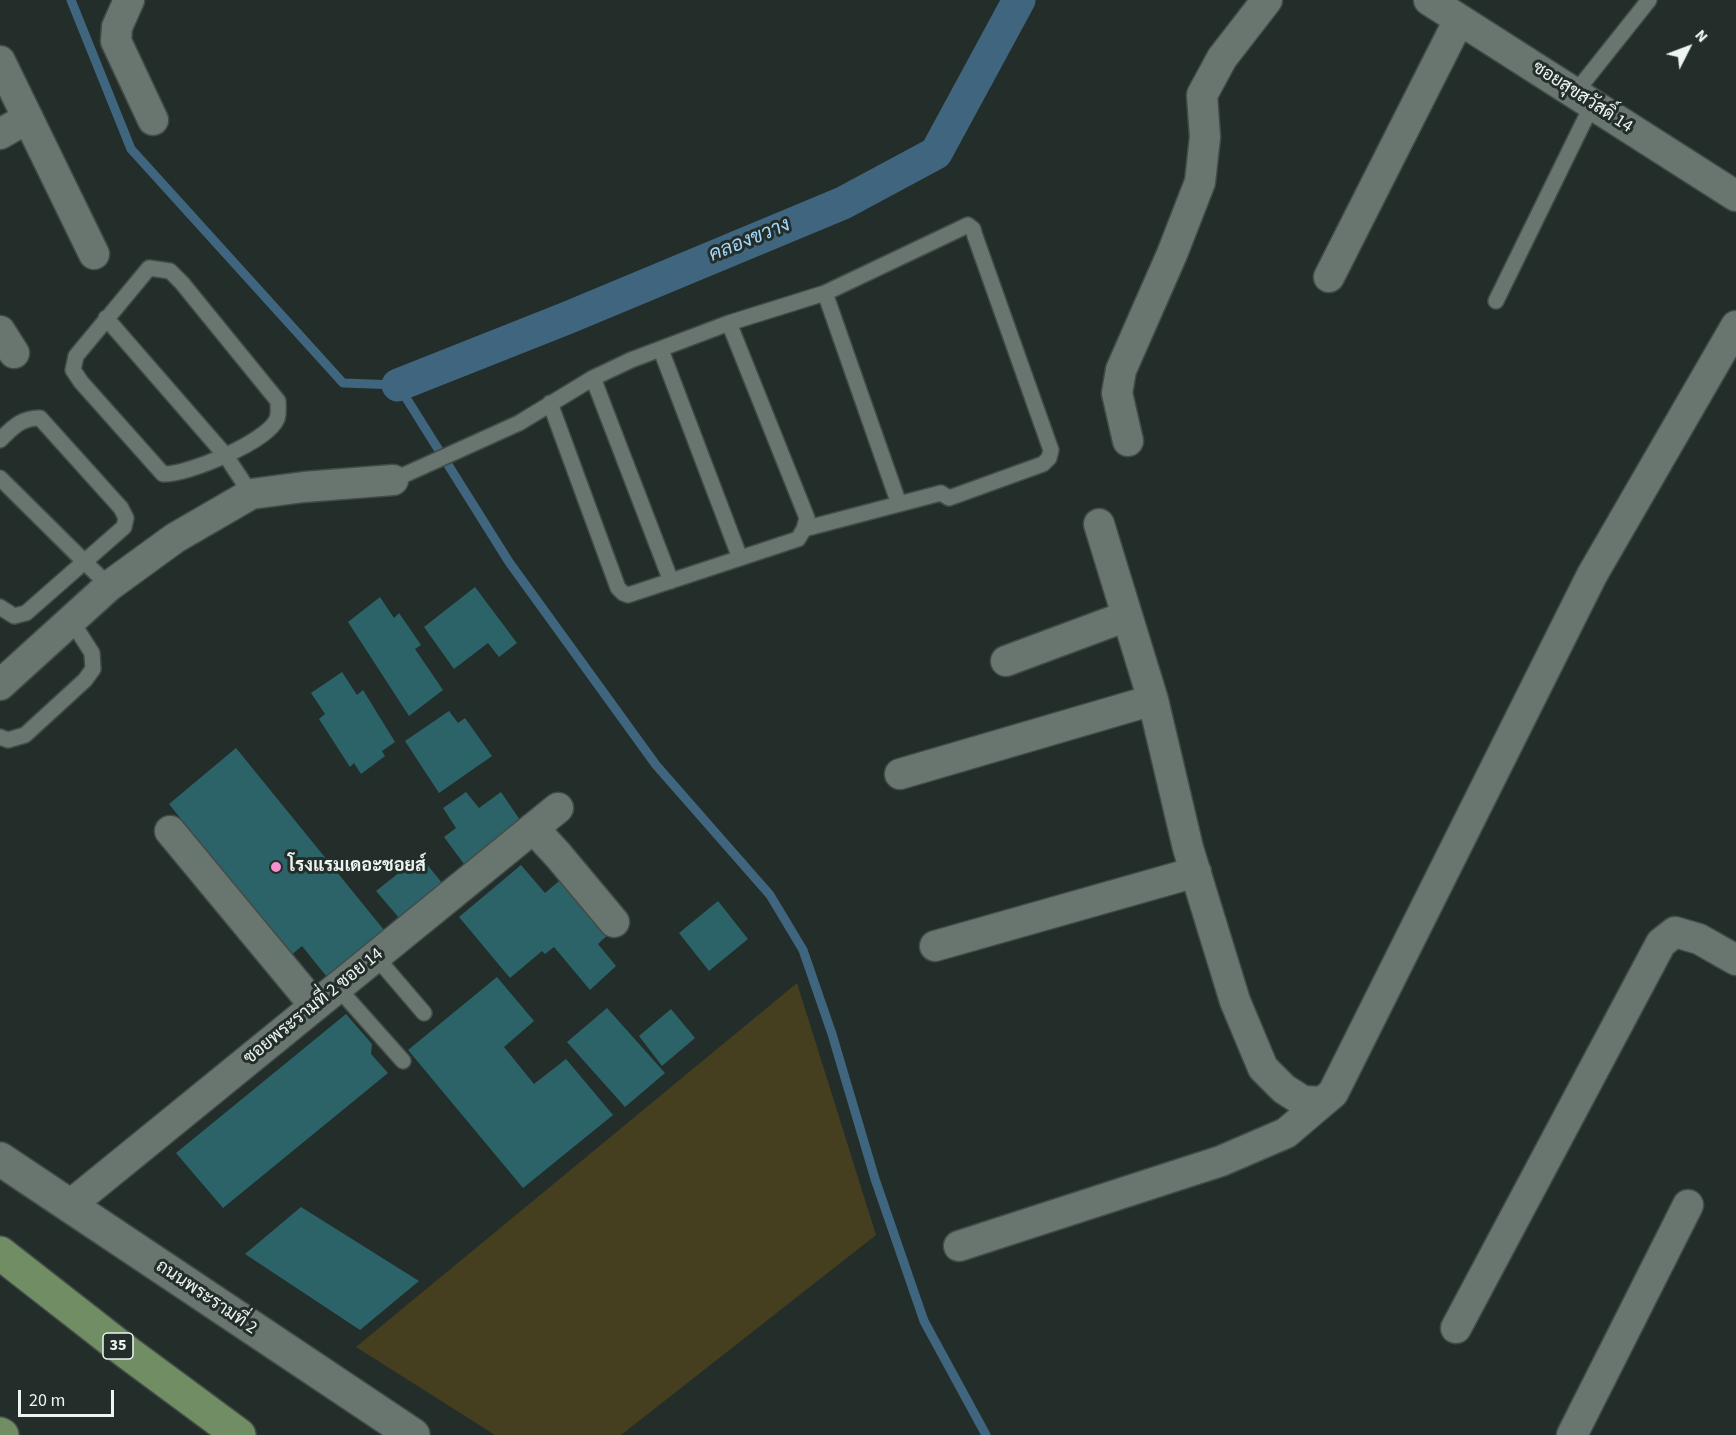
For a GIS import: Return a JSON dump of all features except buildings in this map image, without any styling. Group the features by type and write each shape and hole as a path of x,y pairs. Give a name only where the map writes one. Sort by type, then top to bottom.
{"main road":[{"name":"ถนนพระรามที่ 2","path":"0,1159 413,1435"},
{"name":"35","path":"0,1253 128,1353 239,1435"}],"street":[{"path":"129,0 117,27 116,41 153,120"},
{"path":"1128,441 1117,393 1121,370 1172,254 1200,182 1205,137 1202,95 1222,57 1267,0"},
{"name":"ซอยสุขสวัสดิ์ 14","path":"1429,0 1736,196"},
{"path":"1329,277 1460,20"},
{"path":"0,61 94,254"},
{"path":"0,134 28,118"},
{"path":"959,1246 1221,1161 1286,1133 1333,1093 1592,575 1736,326"},
{"path":"0,685 109,586 176,538 251,494 393,480"},
{"path":"1099,524 1153,700 1188,848 1235,1001 1263,1068 1284,1089 1304,1101 1321,1102"},
{"path":"1006,661 1127,616"},
{"path":"900,774 1153,700"},
{"name":"ซอยพระรามที่ 2 ซอย 14","path":"69,1206 558,808"},
{"path":"533,828 614,922"},
{"path":"170,831 327,997"},
{"path":"935,946 1196,872"},
{"path":"1455,1328 1660,943 1675,932 1699,939 1736,960"},
{"path":"1572,1435 1688,1205"}],"lane":[{"path":"1496,301 1584,99 1649,0"},
{"path":"393,480 519,423 593,378 631,360 729,323 825,292 968,225 973,229 1051,450 1049,458 1043,464 949,498 941,493 804,529"},
{"path":"149,268 170,271 278,401 278,418 269,431 226,456 172,474 163,474 81,382 73,370 76,356 106,318 149,268"},
{"path":"825,292 898,504"},
{"path":"106,318 226,456 251,494"},
{"path":"550,403 618,588 623,593 628,595 798,539 807,518 729,323"},
{"path":"661,350 740,558"},
{"path":"593,378 670,581"},
{"path":"0,440 19,422 27,418 40,418 121,508 126,518 124,527 26,613 14,616 0,607"},
{"path":"0,478 109,586"},
{"path":"0,737 8,740 25,735 93,669 92,653 71,620"},
{"path":"376,957 424,1013"},
{"path":"327,997 403,1061"}],"shaded area":[{"path":"797,983 876,1235 621,1435 495,1435 356,1347"}],"waterway":[{"path":"71,0 131,149 343,383 398,385 509,562 656,765 770,895 803,950 832,1034 875,1179 924,1321 986,1435"},
{"name":"คลองขวาง","path":"398,385 567,318 843,203 936,153 1019,0"}],"place":[{"name":"โรงแรมเดอะชอยส์","path":"276,867"}]}
